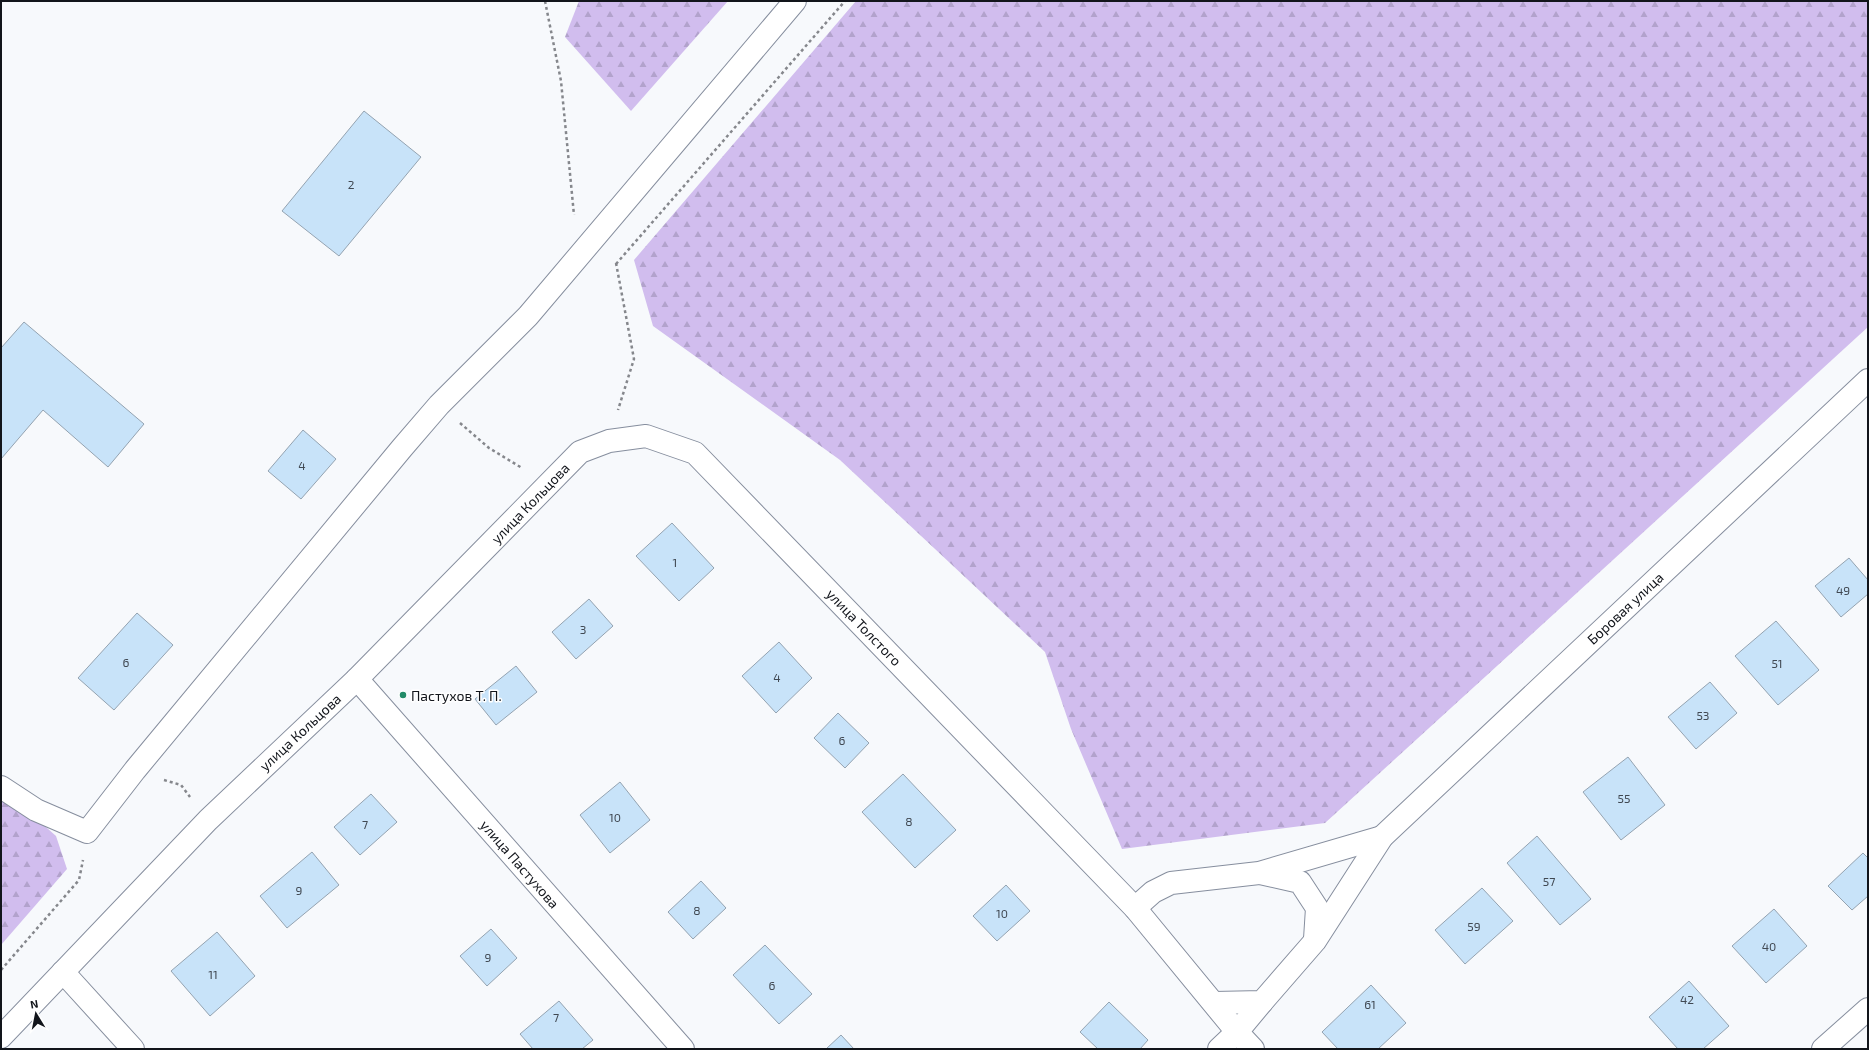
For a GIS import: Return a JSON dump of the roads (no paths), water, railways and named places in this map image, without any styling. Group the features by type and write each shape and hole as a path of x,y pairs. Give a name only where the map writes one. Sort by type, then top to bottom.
{"street":[{"path":"1,787 36,810 87,832 135,770 439,405 528,316 795,1"},
{"name":"Боровая улица","path":"1382,836 1868,380"},
{"name":"улица Толстого","path":"609,441 646,436 695,453 1135,908 1237,1032"},
{"name":"улица Кольцова","path":"1,1037 208,820 357,679 580,452 609,441"},
{"name":"улица Пастухова","path":"357,679 683,1049"},
{"path":"1135,908 1152,892 1171,882 1259,873 1382,836"},
{"path":"1219,1049 1237,1032 1315,941 1382,836"},
{"path":"1259,873 1300,882 1318,908 1315,941"},
{"path":"63,972 133,1049"},
{"path":"1214,1003 1262,1002"},
{"path":"1824,1049 1868,1009"},
{"path":"1237,1032 1253,1049"}],"place":[{"name":"Пастухов Т. П.","path":"403,695"}]}
